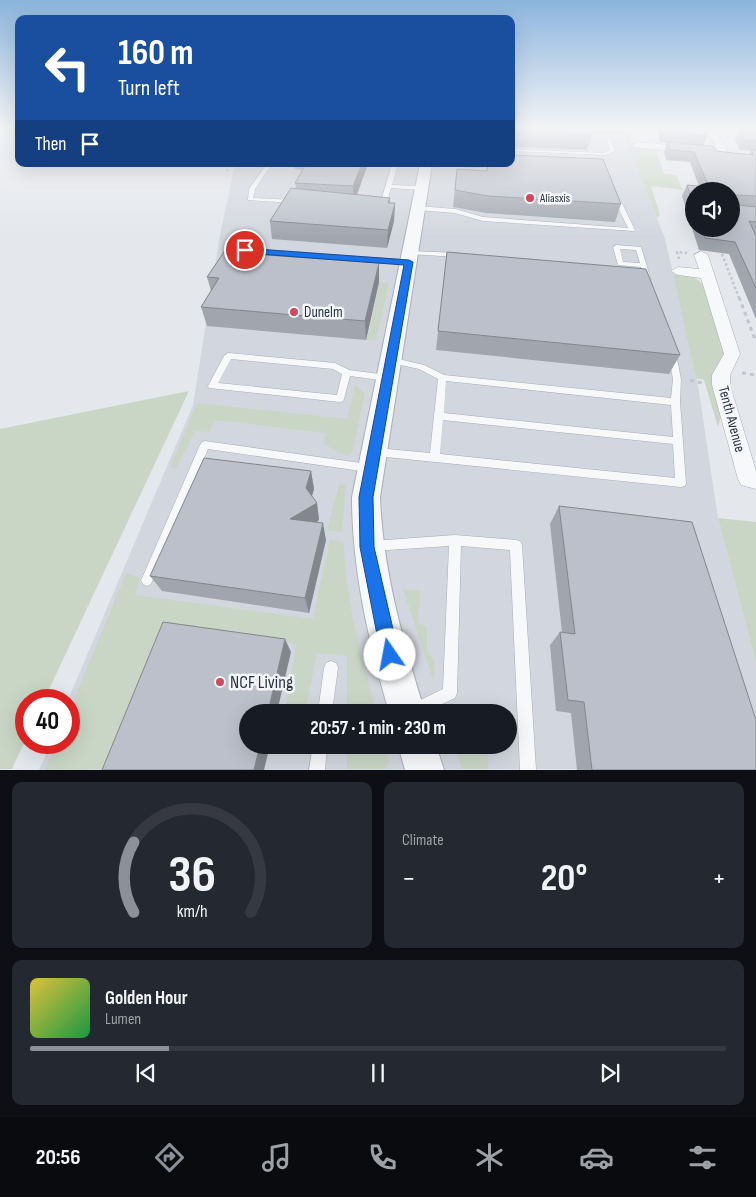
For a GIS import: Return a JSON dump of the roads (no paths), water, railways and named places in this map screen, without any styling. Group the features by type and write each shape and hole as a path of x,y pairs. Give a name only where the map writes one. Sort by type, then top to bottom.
{"street":[{"path":"405,704 390,655 367,547 366,497 425,167"},
{"name":"Tenth Avenue","path":"701,255 732,354 721,375 722,385 752,479"},
{"path":"678,271 707,274"},
{"path":"420,754 425,770"}],"lane":[{"path":"267,167 252,189 250,198 297,202"},
{"path":"373,207 383,208 394,167"},
{"path":"389,186 454,211 483,219 632,230 612,189"},
{"path":"245,250 410,257 468,256"},
{"path":"644,265 651,290"},
{"path":"147,580 205,445 372,460 435,458 681,483 674,402 677,378 670,346"},
{"path":"347,373 340,400 212,386 228,356 336,366 347,373 421,367 442,378 674,402"},
{"path":"435,458 442,378"},
{"path":"439,416 677,441"},
{"path":"367,547 455,540 516,545 528,770"},
{"path":"427,704 450,693 455,540"},
{"path":"326,704 331,668"},
{"path":"316,770 319,754"}],"place":[{"name":"Aliasxis","path":"530,198"},
{"name":"Dunelm","path":"294,312"},
{"name":"NCF Living","path":"220,682"}]}
